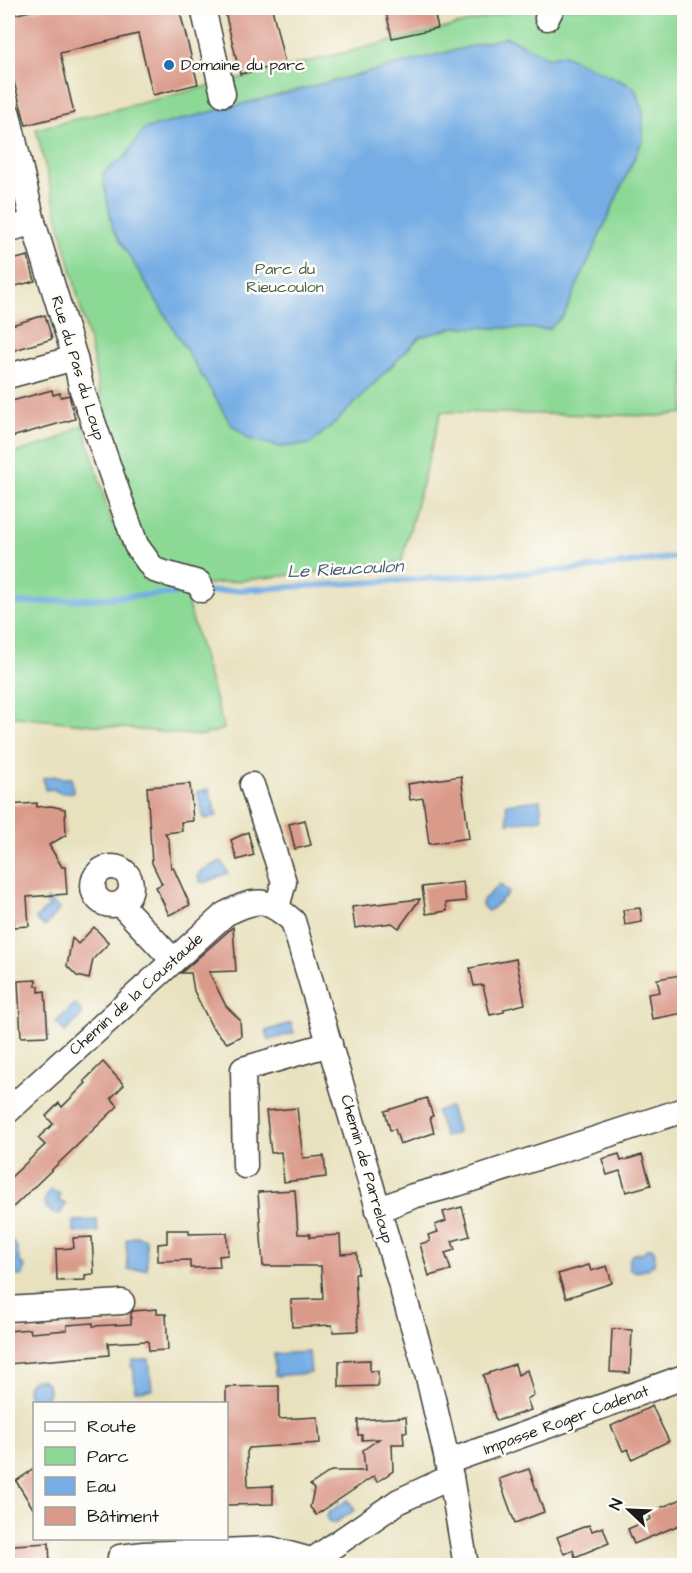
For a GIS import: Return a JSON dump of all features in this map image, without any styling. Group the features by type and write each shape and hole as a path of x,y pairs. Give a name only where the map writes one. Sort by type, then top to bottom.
{"street":[{"path":"203,8 223,94"},
{"name":"Rue du Pas du Loup","path":"8,114 10,140 75,358 81,387 136,545 154,570 200,587"},
{"path":"8,230 33,222"},
{"path":"8,376 75,358"},
{"path":"252,785 284,882 277,907"},
{"name":"Chemin de la Coustaude","path":"8,1111 225,914 249,902 261,902 277,907"},
{"path":"123,903 125,909 173,960"},
{"name":"Chemin de Parreloup","path":"277,907 293,921 428,1377 449,1470 466,1566"},
{"path":"245,1166 243,1069 330,1044"},
{"path":"378,1210 412,1196 457,1184 684,1110"},
{"path":"8,1309 122,1302"},
{"name":"Impasse Roger Cadenat","path":"307,1563 449,1470 684,1377"},
{"path":"120,1557 271,1549 307,1563"}],"green space":[{"name":"Parc du Rieucoulon","path":"525,8 654,8 684,14 684,413 657,416 441,412 401,563 183,587 224,729 200,736 8,716 8,455 55,441 83,424 112,523 120,523 146,557 103,412 92,353 36,129"}],"water":[{"path":"507,37 549,58 562,54 634,87 643,110 643,139 564,315 549,329 456,327 420,337 337,421 310,444 281,447 249,439 231,424 113,229 102,174 126,156 144,129"},
{"path":"54,776 72,778 73,792 60,793 53,789 45,790 43,778"},
{"path":"209,789 217,816 204,819 197,792"},
{"path":"540,800 542,819 508,823 506,804"},
{"path":"222,861 228,873 205,883 200,882 198,876 200,871"},
{"path":"500,884 509,893 487,911 482,905 483,900"},
{"path":"48,899 60,909 45,927 36,919 45,909 49,909 46,903"},
{"path":"75,1004 83,1014 65,1032 56,1022"},
{"path":"291,1023 294,1033 269,1040 266,1031"},
{"path":"450,1107 458,1133 445,1137 436,1111"},
{"path":"51,1190 60,1194 59,1201 66,1204 60,1214 50,1211 44,1202"},
{"path":"97,1220 98,1232 74,1233 73,1221"},
{"path":"136,1236 146,1239 147,1269 128,1270 126,1240"},
{"path":"8,1239 16,1246 19,1260 25,1266 23,1275 18,1276 8,1272"},
{"path":"652,1248 655,1253 654,1264 642,1271 630,1270 631,1256 642,1253"},
{"path":"309,1352 311,1373 275,1376 274,1354"},
{"path":"149,1359 152,1390 135,1391 134,1371 131,1365 133,1361"},
{"path":"38,1379 46,1382 49,1390 46,1398 38,1401 30,1398 27,1390 30,1382"},
{"path":"348,1500 355,1510 335,1523 330,1522 327,1519 328,1513"}],"building":[{"name":"Domaine du parc","path":"44,8 179,8 198,84 153,95 138,34 60,53 74,113 26,125 8,61 8,16"},
{"path":"224,8 272,8 285,64 240,74"},
{"path":"385,8 433,8 438,28 392,38"},
{"path":"28,256 35,281 8,288 8,261"},
{"path":"45,315 52,339 8,352 8,326"},
{"path":"52,390 53,395 60,393 61,397 69,395 75,419 8,438 8,402"},
{"path":"461,776 469,838 429,844 423,798 410,800 408,784"},
{"path":"190,784 193,821 181,822 182,831 165,833 169,841 171,868 173,867 190,905 169,915 156,887 162,884 152,863 147,787"},
{"path":"37,803 37,807 51,806 65,809 66,835 49,845 62,867 65,867 67,894 27,897 29,926 14,927 8,843 8,805"},
{"path":"305,820 311,845 295,849 289,824"},
{"path":"248,832 254,855 237,860 231,840"},
{"path":"463,882 466,901 446,903 447,911 426,914 422,887"},
{"path":"420,899 399,928 392,923 355,928 352,907"},
{"path":"640,908 642,922 625,925 623,910"},
{"path":"94,927 109,943 93,959 89,979 77,976 67,966 72,938 78,944"},
{"path":"233,927 236,971 209,972 226,1006 240,1020 241,1036 227,1043 212,1027 194,991 191,973 181,973"},
{"path":"516,959 525,1004 490,1015 483,985 474,986 470,968"},
{"path":"680,975 684,1013 652,1019 648,994 660,992 657,979"},
{"path":"36,980 39,992 45,991 48,1036 21,1037 18,981"},
{"path":"103,1062 124,1085 111,1098 118,1106 8,1212 8,1180 45,1145 38,1138 53,1124 46,1116 59,1103 62,1107"},
{"path":"427,1098 433,1116 430,1117 434,1133 400,1144 395,1129 390,1130 385,1111"},
{"path":"297,1108 303,1158 324,1156 326,1177 284,1182 281,1152 271,1153 266,1111"},
{"path":"619,1154 621,1161 642,1155 651,1185 626,1192 620,1171 607,1175 602,1159"},
{"path":"295,1190 298,1234 310,1234 310,1237 340,1235 341,1254 357,1253 358,1274 355,1274 358,1331 333,1332 332,1325 292,1327 291,1300 323,1299 321,1266 263,1266 258,1192"},
{"path":"462,1207 470,1236 452,1241 455,1250 445,1253 451,1270 429,1276 420,1244 430,1241 428,1235 438,1232 435,1225 446,1221 443,1212"},
{"path":"167,1230 189,1230 189,1234 227,1233 228,1255 219,1256 220,1267 190,1268 190,1260 158,1261 158,1244 167,1243"},
{"path":"92,1237 94,1274 85,1275 85,1280 57,1281 56,1249 74,1248 73,1238"},
{"path":"589,1265 591,1271 607,1266 612,1283 566,1298 558,1274"},
{"path":"157,1309 157,1314 166,1314 168,1350 149,1351 148,1341 108,1343 109,1355 8,1364 8,1331 30,1329 31,1333 67,1330 67,1325 131,1324 133,1311"},
{"path":"612,1329 632,1330 630,1373 610,1372"},
{"path":"370,1360 370,1371 378,1371 378,1386 339,1387 339,1361"},
{"path":"515,1364 518,1375 527,1370 534,1395 527,1399 531,1410 496,1421 483,1375"},
{"path":"279,1386 279,1419 318,1417 320,1443 249,1448 247,1452 248,1487 273,1486 273,1504 228,1505 226,1387"},
{"path":"652,1406 669,1441 632,1459 628,1449 623,1451 611,1426"},
{"path":"406,1417 407,1432 403,1432 404,1444 392,1444 393,1471 377,1482 374,1476 316,1515 310,1507 314,1489 310,1485 331,1471 365,1471 363,1450 379,1439 362,1440 362,1435 358,1435 358,1420"},
{"path":"529,1469 544,1512 515,1523 499,1479"},
{"path":"33,1470 33,1508 16,1481"},
{"path":"684,1498 684,1523 634,1544 628,1529 651,1519 648,1513"},
{"path":"589,1525 592,1531 603,1527 609,1543 575,1557 573,1550 564,1554 557,1537"},
{"path":"49,1543 50,1566 14,1566 13,1545"}],"waterway":[{"name":"Le Rieucoulon","path":"206,592 573,570 684,556"},
{"name":"Le Rieucoulon","path":"8,604 196,592"}],"place":[{"name":"Domaine du parc","path":"169,65"}]}
